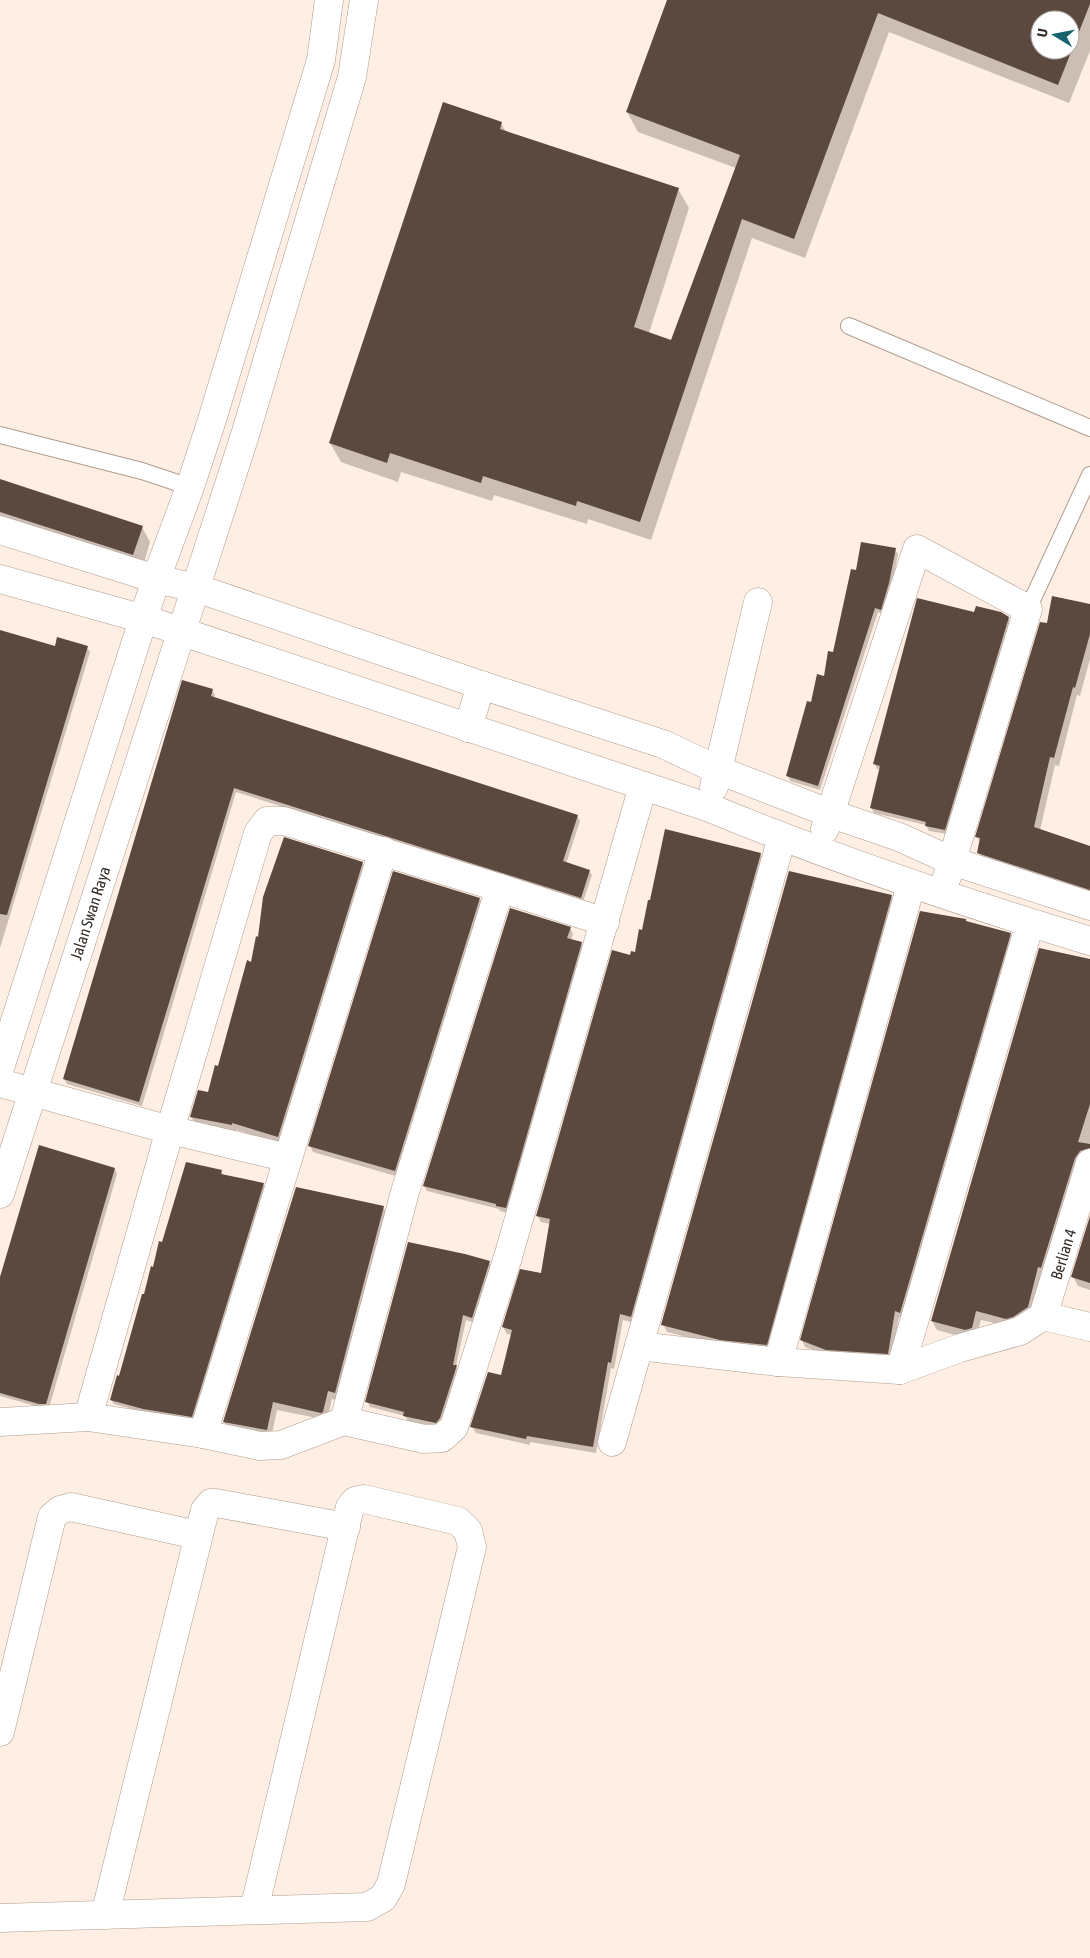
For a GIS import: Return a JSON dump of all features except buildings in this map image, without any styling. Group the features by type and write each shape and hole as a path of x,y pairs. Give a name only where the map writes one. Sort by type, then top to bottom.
{"street":[{"path":"0,1068 156,579 211,424 321,60 328,8 363,9"},
{"name":"Jalan Swan Raya","path":"0,1194 245,435 352,77 363,9"},
{"path":"211,424 245,435"},
{"path":"0,530 156,579 196,588 481,685 663,744 718,770 829,813 899,837 952,861 1090,906"},
{"path":"819,850 829,813 917,548 1028,609 942,894"},
{"path":"0,579 144,619 710,808 911,885 1090,941"},
{"path":"710,808 758,602"},
{"path":"468,728 481,685"},
{"path":"0,1422 88,1417 203,1434 260,1446 281,1445 344,1421 424,1438 442,1438 454,1426 508,1257 643,786"},
{"path":"88,1417 258,833 267,821 284,821 605,922"},
{"path":"612,1442 782,837"},
{"path":"203,1434 383,852"},
{"path":"778,1362 911,885"},
{"path":"344,1421 406,1192 500,888"},
{"path":"900,1370 1030,923"},
{"path":"0,1082 32,1093 170,1130 288,1158"},
{"name":"Berlian 4","path":"1043,1316 1090,1163"},
{"path":"639,1346 778,1362 900,1370 960,1348 1020,1332 1043,1316 1090,1328"},
{"path":"0,1918 367,1907 383,1898 391,1884 472,1547 468,1531 458,1521 364,1499 355,1501 350,1507 254,1910"},
{"path":"105,1914 197,1535 205,1510 211,1503 216,1502 346,1527"},
{"path":"0,1732 52,1518 60,1510 71,1507 197,1535"}],"lane":[{"path":"849,326 1090,428"},
{"path":"0,435 142,471 190,487"},
{"path":"1028,609 1090,475"}]}
